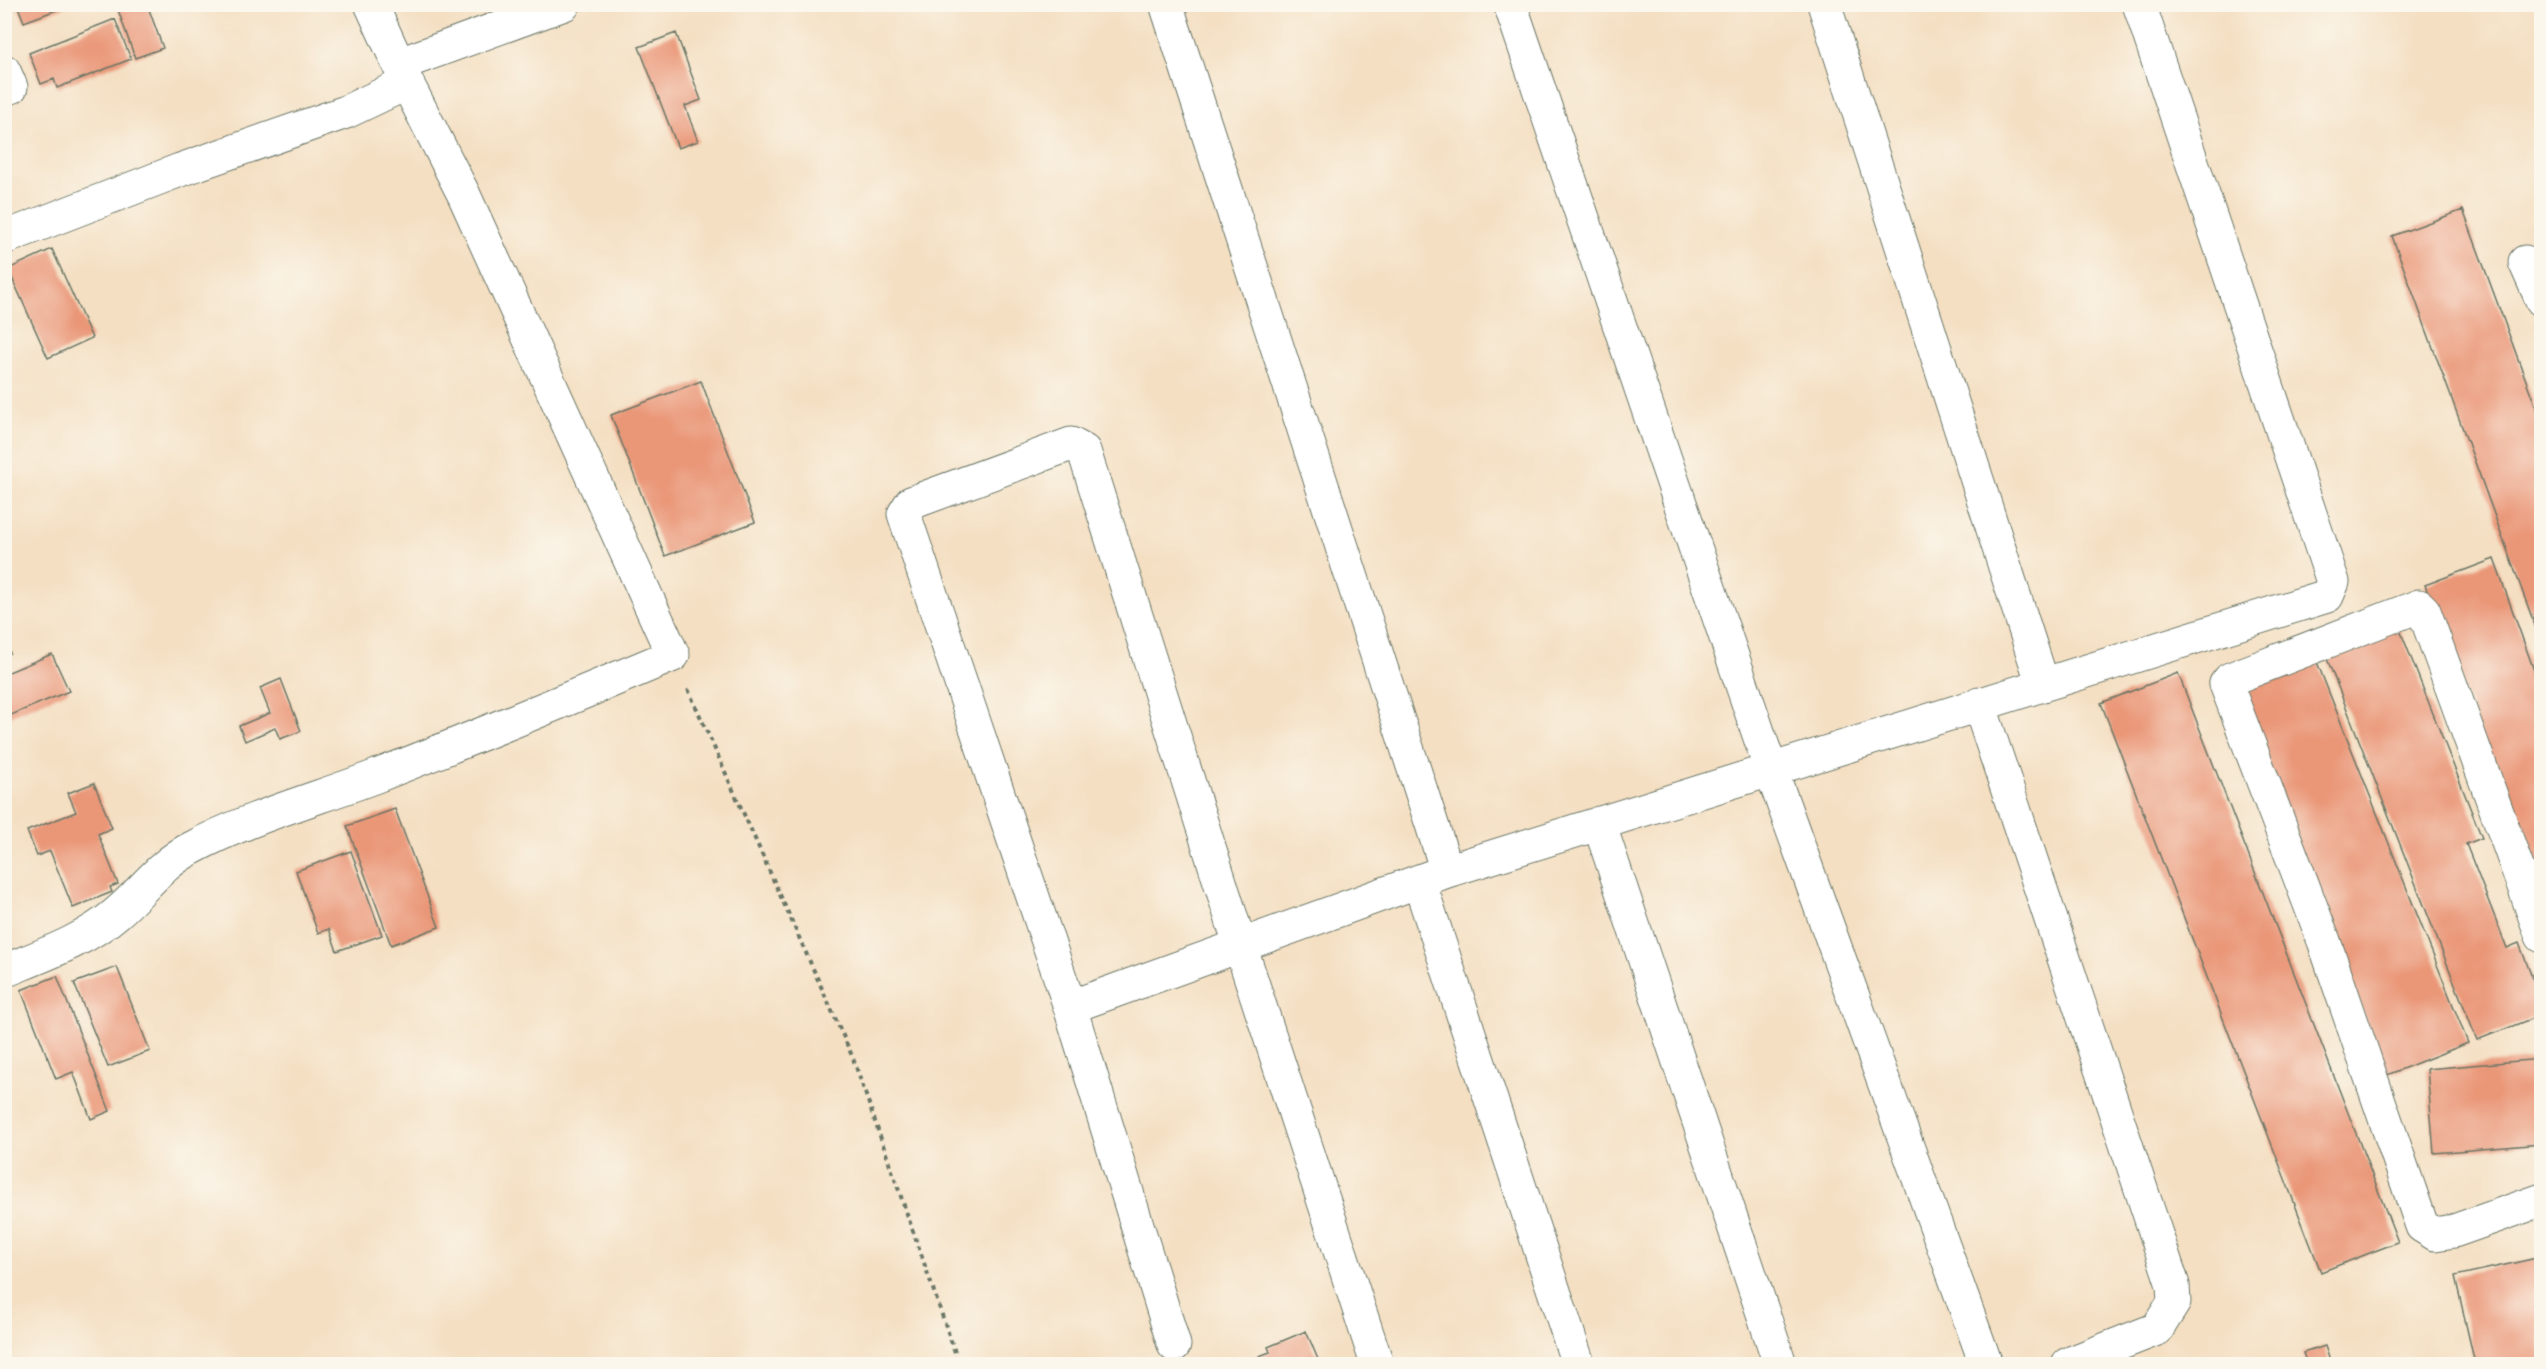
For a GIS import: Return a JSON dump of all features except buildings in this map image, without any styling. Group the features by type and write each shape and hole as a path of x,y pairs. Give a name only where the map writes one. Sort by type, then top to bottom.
{"street":[{"path":"5,969 85,936 117,913 162,866 191,848 259,817 344,788 483,735 673,655 464,195 403,74 371,4"},
{"path":"4,238 180,170 346,112 403,74 564,4"},
{"path":"1166,4 1433,876 1578,1365"},
{"path":"1510,4 1771,770 1986,1365"},
{"path":"1824,4 2043,685"},
{"path":"1070,1007 1433,876 2327,596 2333,582 2139,4"},
{"path":"2525,262 2541,300"},
{"path":"1174,1345 1070,1007 904,514 911,503 1071,444 1084,451 1239,945 1377,1365"},
{"path":"2541,936 2424,611 2420,606 2230,680 2226,684 2324,941 2422,1226 2436,1234 2541,1200"},
{"path":"1979,705 2173,1285 2175,1302 2157,1329 2068,1365"},
{"path":"1599,823 1780,1365"}],"path":[{"path":"673,655 853,1058 959,1365"}]}
